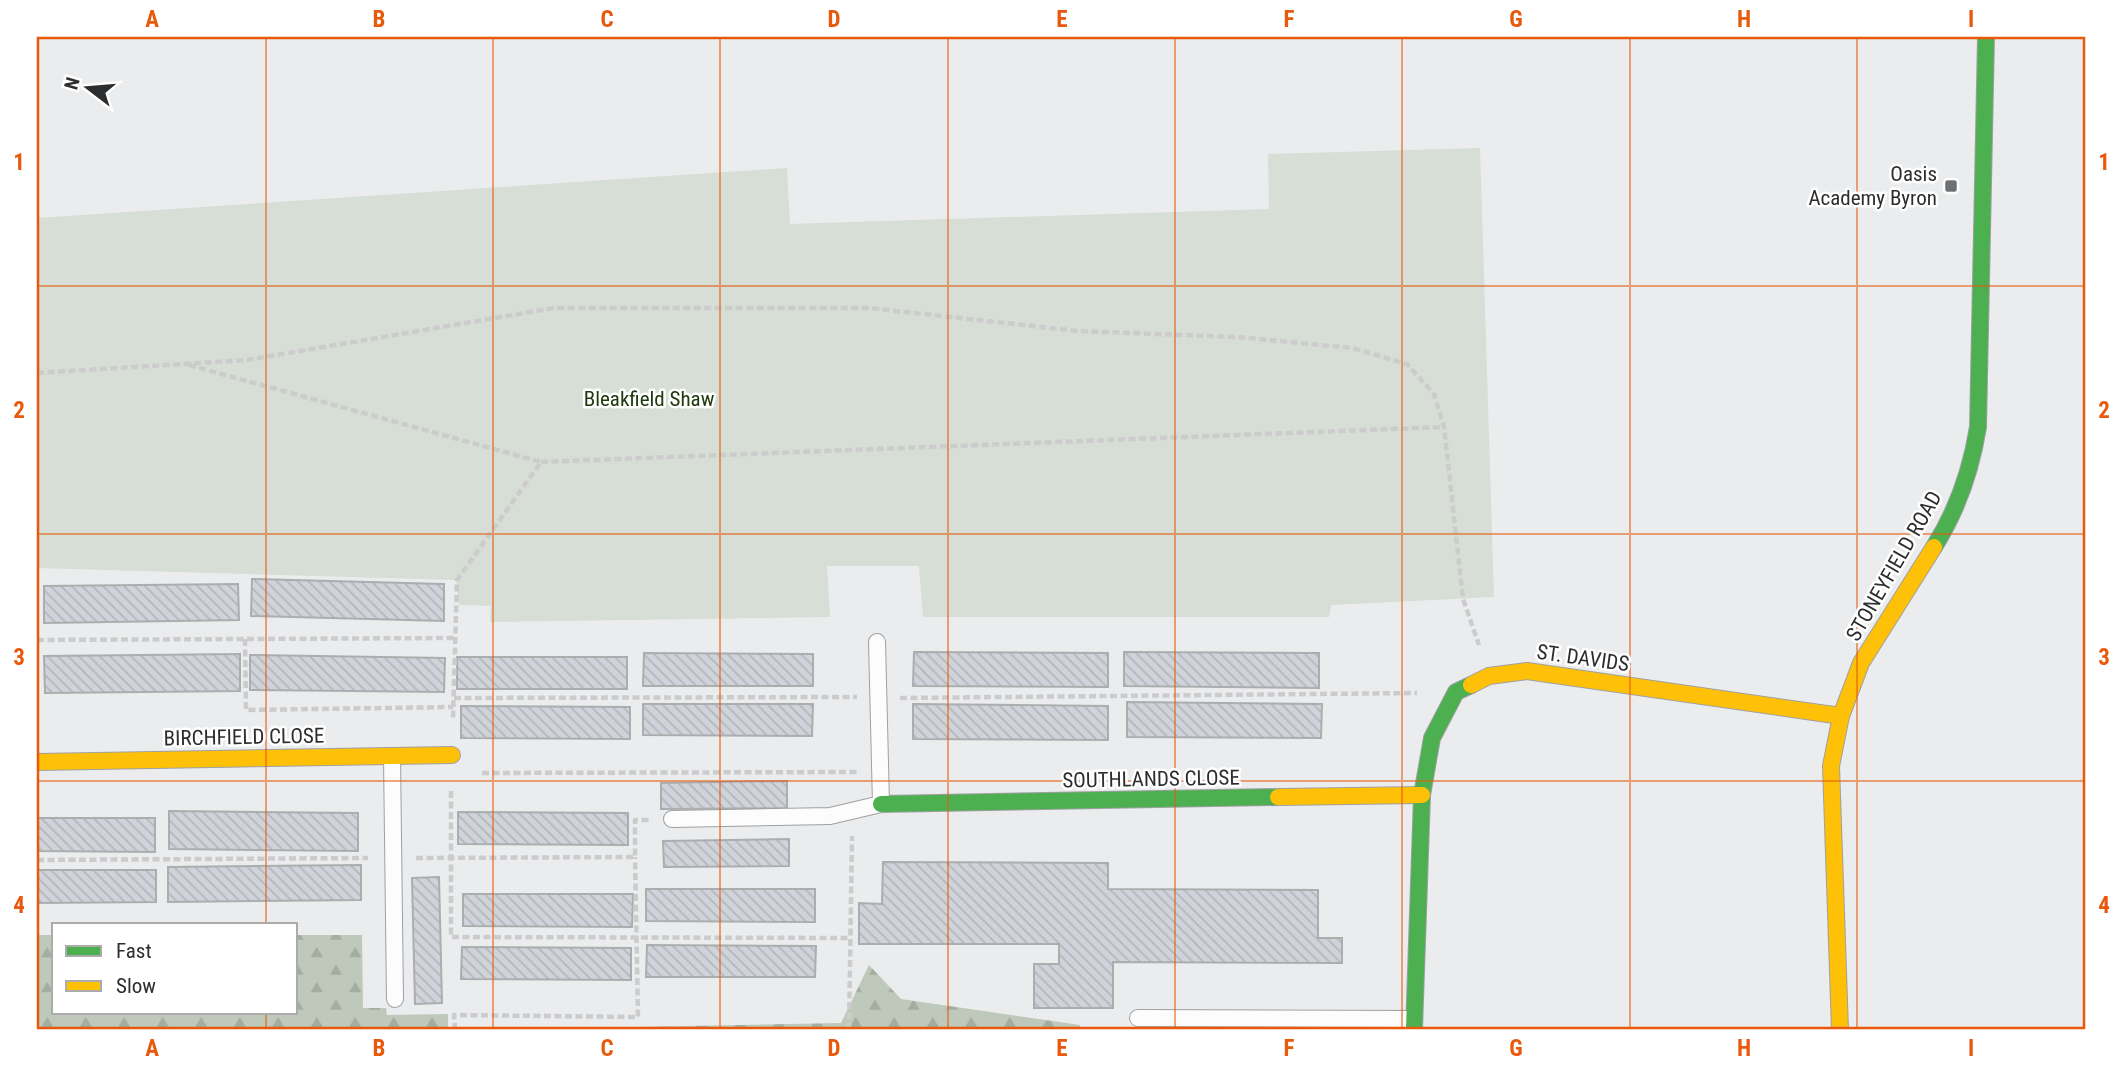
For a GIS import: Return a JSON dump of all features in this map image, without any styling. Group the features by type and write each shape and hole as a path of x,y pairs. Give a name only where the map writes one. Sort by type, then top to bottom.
{"street":[{"name":"STONEYFIELD ROAD","path":"1840,1030 1831,766 1841,716 1861,663 1947,526 1971,470 1978,427 1986,37"},
{"name":"ST. DAVIDS","path":"1456,692 1489,676 1527,671 1841,716"},
{"path":"1414,1024 1422,795 1432,738 1456,692"},
{"name":"BIRCHFIELD CLOSE","path":"37,762 452,755"},
{"name":"SOUTHLANDS CLOSE","path":"881,804 1422,795"}],"lane":[{"path":"672,819 830,816 881,804 877,642"},
{"path":"392,756 395,999"},
{"path":"1138,1018 1414,1024"}],"path":[{"path":"37,373 247,360 554,308 869,307 1078,331 1237,337 1352,348 1407,364 1434,394 1444,428 1463,598 1489,676"},
{"path":"185,364 541,462 1444,428"},
{"path":"541,462 457,580 451,937 850,938"},
{"path":"37,640 455,638"},
{"path":"246,639 246,710 453,707"},
{"path":"454,698 1320,696 1456,692"},
{"path":"479,773 880,771"},
{"path":"849,1030 852,810"},
{"path":"455,1030 454,1015 639,1017 635,857"}],"green space":[{"name":"Bleakfield Shaw","path":"1480,148 1494,597 1331,605 1329,617 923,617 919,566 827,566 830,617 490,622 491,606 459,605 456,580 37,568 37,218 787,168 790,224 1269,209 1268,154"},
{"path":"37,935 52,935 52,1014 298,1014 298,935 362,935 363,1008 386,1008 387,1015 448,1014 448,1030 37,1030"},
{"path":"869,965 901,999 1080,1025 1080,1030 478,1030 841,1023"}],"building":[{"path":"252,579 444,584 444,621 251,616"},
{"path":"238,584 239,620 44,623 44,586"},
{"path":"914,652 1108,653 1108,687 913,686"},
{"path":"1124,652 1319,653 1319,688 1124,686"},
{"path":"644,653 813,654 813,686 643,686"},
{"path":"240,654 240,691 45,693 44,656"},
{"path":"250,655 445,658 444,692 250,690"},
{"path":"457,657 627,657 627,689 457,689"},
{"path":"1127,702 1322,704 1321,738 1127,737"},
{"path":"643,704 813,704 812,736 643,735"},
{"path":"913,704 1108,706 1108,740 913,739"},
{"path":"461,706 630,707 630,739 461,738"},
{"path":"787,781 787,808 661,809 661,783"},
{"path":"169,811 358,813 358,851 169,849"},
{"path":"458,812 628,813 628,845 458,844"},
{"path":"37,818 155,818 155,852 37,851"},
{"path":"789,839 789,866 664,867 663,841"},
{"path":"883,862 1108,863 1108,889 1318,890 1318,938 1342,938 1342,963 1113,962 1113,1008 1034,1008 1034,964 1059,964 1059,944 859,944 859,903 882,904"},
{"path":"361,865 361,900 168,902 168,867"},
{"path":"37,870 156,870 156,902 37,903"},
{"path":"439,877 442,1003 415,1004 412,878"},
{"path":"646,889 815,889 815,922 646,921"},
{"path":"463,894 633,894 632,927 463,926"},
{"path":"647,945 816,946 815,977 646,977"},
{"path":"462,947 631,948 631,980 461,979"}],"traffic: fast":[{"path":"1934,547 1962,489 1972,459 1978,427 1986,37"},
{"path":"1414,1030 1422,795 1432,738 1456,692 1471,685"},
{"path":"881,804 1278,797"}],"traffic: slow":[{"path":"1840,1030 1831,766 1841,716 1861,663 1934,547"},
{"path":"1471,685 1489,676 1527,671 1841,716"},
{"path":"37,762 452,755"},
{"path":"1278,797 1422,795"}],"place":[{"name":"Oasis Academy Byron","path":"1951,186"}]}
